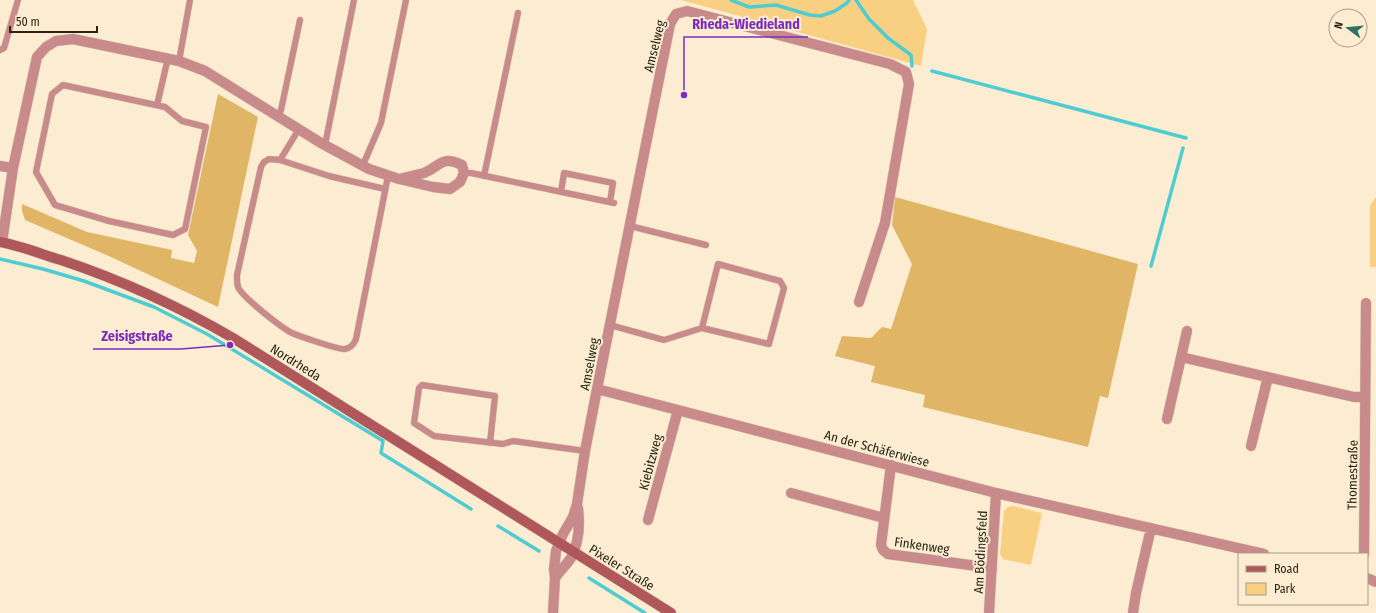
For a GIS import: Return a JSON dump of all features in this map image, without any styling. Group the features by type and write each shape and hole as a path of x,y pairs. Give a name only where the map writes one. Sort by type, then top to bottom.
{"main road":[{"name":"Nordrheda","path":"1,242 88,269 159,299 197,318 233,338 559,543"},
{"name":"Pixeler Straße","path":"559,543 671,613"}],"street":[{"name":"Amselweg","path":"555,578 570,558 577,543 579,517 578,504 585,451 670,24 676,14 687,11 890,64 906,72 909,84 885,223 859,302"},
{"path":"1,242 13,168 37,56 46,47 56,41 73,40 168,58 205,71 325,145 363,166 388,176 399,179 432,187 450,189 460,182 464,173 462,165 453,161 442,162 425,172 399,179"},
{"path":"0,166 13,168"},
{"name":"Thomestraße","path":"1364,553 1365,397 1371,354 1366,303"},
{"path":"1166,419 1187,331"},
{"path":"1181,357 1354,396 1365,397"},
{"path":"1251,446 1268,377"},
{"name":"An der Schäferwiese","path":"597,389 996,493 1260,553"},
{"name":"Kiebitzweg","path":"648,520 678,410"},
{"path":"1366,419 1376,420"},
{"name":"Finkenweg","path":"891,465 881,544 883,550 888,554 992,568"},
{"name":"Finkenweg","path":"791,493 884,518"},
{"name":"Am Bödingsfeld","path":"989,613 996,493"},
{"name":"Amselweg","path":"553,613 556,551 578,504"},
{"path":"1133,613 1136,593 1151,528"}],"lane":[{"path":"0,50 4,48 18,0"},
{"path":"179,61 190,0"},
{"path":"325,145 354,0"},
{"path":"363,166 382,123 406,0"},
{"path":"484,176 518,13"},
{"path":"278,116 281,110 300,20"},
{"path":"157,105 168,58"},
{"path":"63,85 157,105 165,107 182,121 206,127 185,229 173,235 108,222 56,204 36,172 52,94 63,85"},
{"path":"280,160 299,129"},
{"path":"385,189 329,176 280,160 270,159 264,162 261,167 237,275 238,287 242,294 292,333 335,348 345,349 352,346 356,339 388,176"},
{"path":"464,173 471,173 561,192 612,202 613,183 564,174 561,192"},
{"path":"630,226 706,245"},
{"path":"610,325 664,340 702,328 768,344 784,288 780,281 718,264 702,328"},
{"path":"490,443 495,396 422,385 419,388 414,423 434,436 490,443 503,444 513,441 585,451"}],"green space":[{"path":"681,0 913,0 927,29 921,66"},
{"path":"1376,197 1376,267 1370,267 1370,205"},
{"path":"1013,506 1042,513 1031,565 1003,559 1000,554 1004,511 1008,507"}],"shaded area":[{"path":"218,94 258,117 218,307 111,257 25,220 22,211 22,204 87,232 172,250 171,258 194,263 197,251 188,235"},
{"path":"895,197 1138,264 1108,398 1100,396 1088,447 923,407 925,395 871,382 875,366 835,356 842,336 871,338 882,327 891,329 912,264 892,225"}],"waterway":[{"path":"731,0 749,7 776,5 810,15 821,16 835,11 849,0"},
{"path":"856,0 869,19 888,38 911,55 912,66"},
{"path":"932,71 1186,138"},
{"path":"1151,266 1183,148"},
{"path":"0,259 43,269 84,281 154,307 207,334 383,441 381,453 471,509"},
{"path":"498,526 539,551"},
{"path":"589,578 645,613"}],"place":[{"name":"Rheda-Wiedieland","path":"684,95"},
{"name":"Zeisigstraße","path":"230,345"}]}
